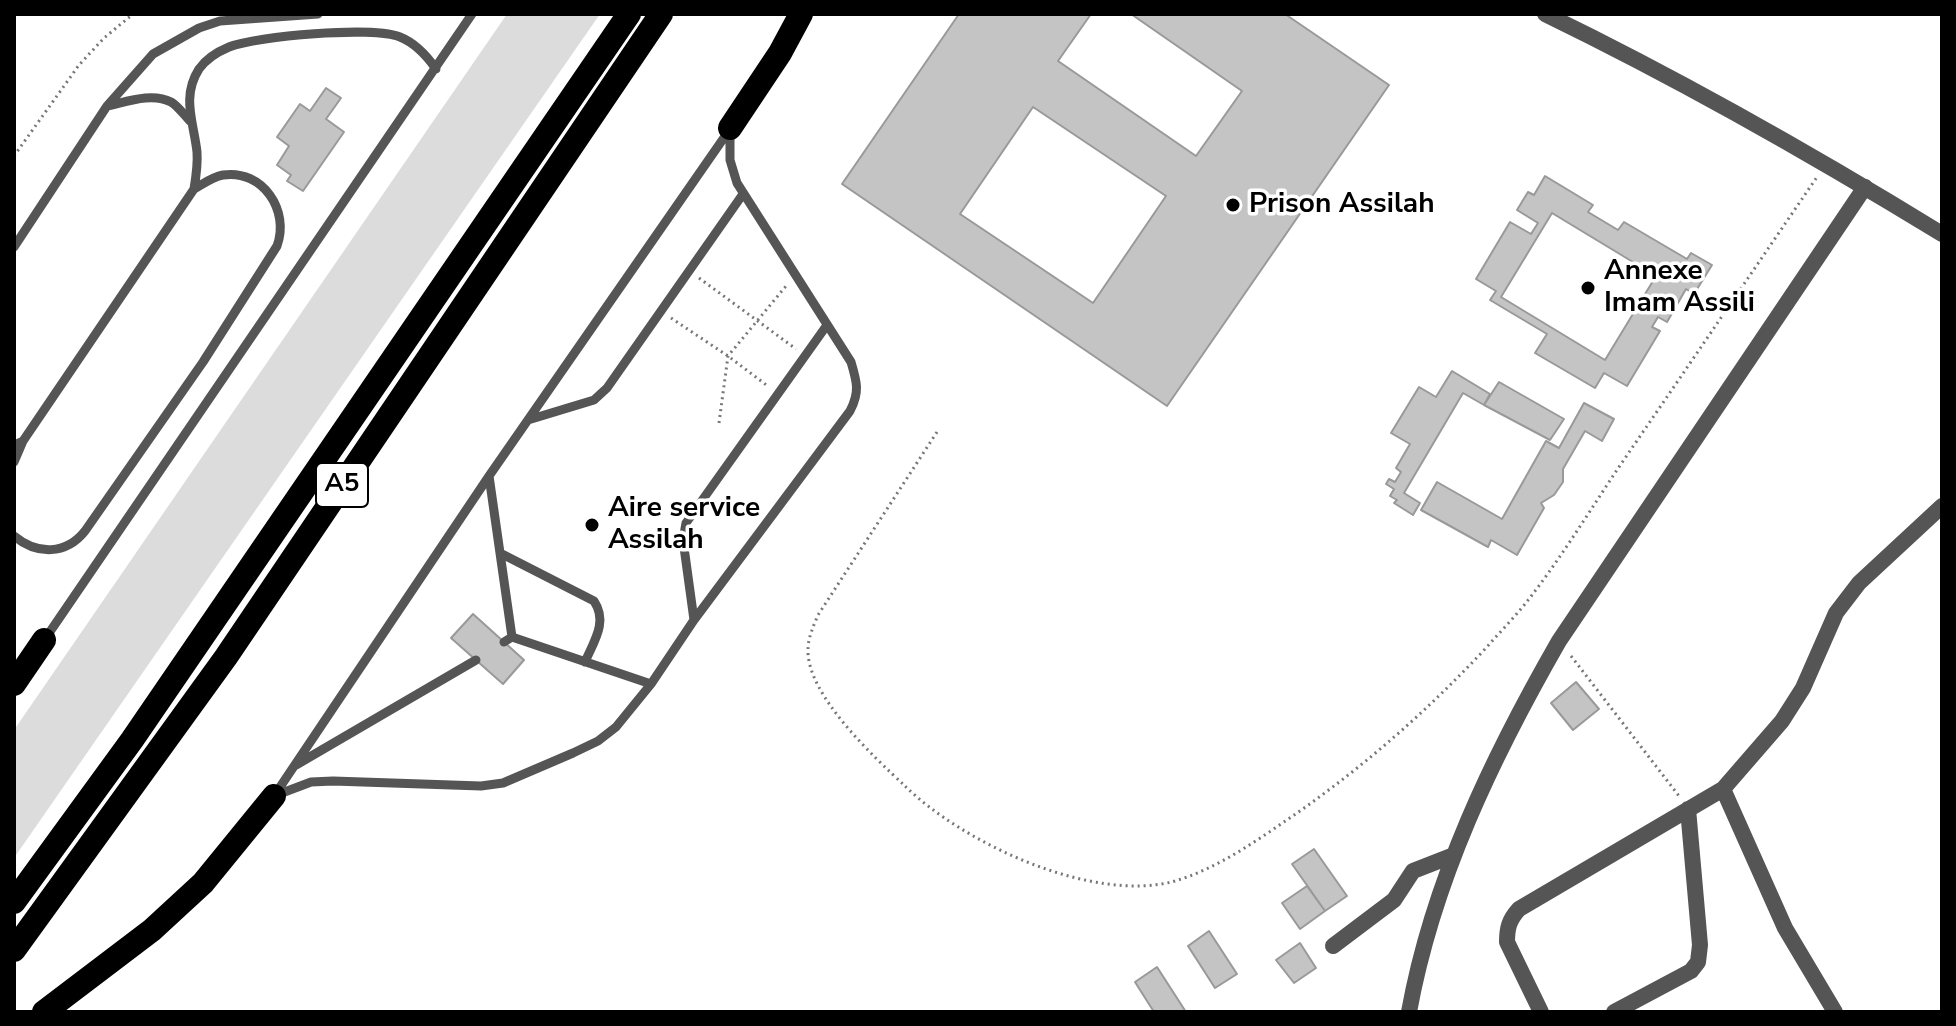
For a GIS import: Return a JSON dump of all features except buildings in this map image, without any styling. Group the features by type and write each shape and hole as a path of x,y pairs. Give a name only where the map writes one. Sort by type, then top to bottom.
{"highway":[{"name":"A5","path":"14,902 204,637 629,14"},
{"name":"A5","path":"14,950 226,657 661,14"},
{"path":"730,128 780,53 801,14"},
{"path":"14,684 44,640"},
{"path":"44,1012 152,930 203,883 274,796"}],"street":[{"path":"1545,14 1614,48 1826,164 1942,234"},
{"path":"1409,1012 1454,855 1492,763 1559,641 1865,187"},
{"path":"1541,1012 1524,983 1507,942 1511,918 1519,909 1723,789 1782,721 1803,688 1836,613 1859,583 1942,506"},
{"path":"1723,789 1785,928 1835,1012"},
{"path":"1614,1012 1691,971 1698,962 1700,945 1688,809"},
{"path":"1333,946 1394,900 1413,871 1454,855"}],"lane":[{"path":"14,247 107,106 153,54 199,28 237,19 318,14"},
{"path":"44,640 472,14"},
{"path":"194,189 197,154 190,121 189,96 199,69 211,57 242,43 286,37 382,32 414,45 436,69"},
{"path":"107,106 137,99 161,100 173,103 190,121"},
{"path":"274,796 296,786 322,781 481,786 503,783 598,741 616,727 651,684 694,620 850,411 858,388 851,362 743,194 730,160 730,128"},
{"path":"274,796 489,476 730,128"},
{"path":"14,462 18,443 194,189 223,175 248,177 263,187 275,200 281,214 283,232 277,246 203,362 79,538 69,546 40,550 14,536"},
{"path":"528,420 594,400 607,388 743,194"},
{"path":"694,620 683,540 686,523 827,325"},
{"path":"489,476 508,639 651,684"},
{"path":"500,553 594,601 601,610 601,626 585,662"},
{"path":"293,766 476,660"}],"path":[{"path":"14,156 79,65 104,38 133,14"},
{"path":"937,432 818,615 808,650 809,665 820,687 843,723 910,791 955,824 1013,857 1052,873 1091,881 1156,885 1174,881 1233,855 1337,785 1421,716 1506,626 1525,604 1826,164"},
{"path":"689,270 806,355"},
{"path":"719,423 728,356 795,277"},
{"path":"662,312 779,394"},
{"path":"1559,641 1688,809"}],"shaded area":[{"path":"507,14 600,14 14,858 14,730"}],"place":[{"name":"Prison Assilah","path":"1233,205"},
{"name":"Annexe Imam Assili","path":"1588,288"},
{"name":"Aire service Assilah","path":"592,525"}]}
